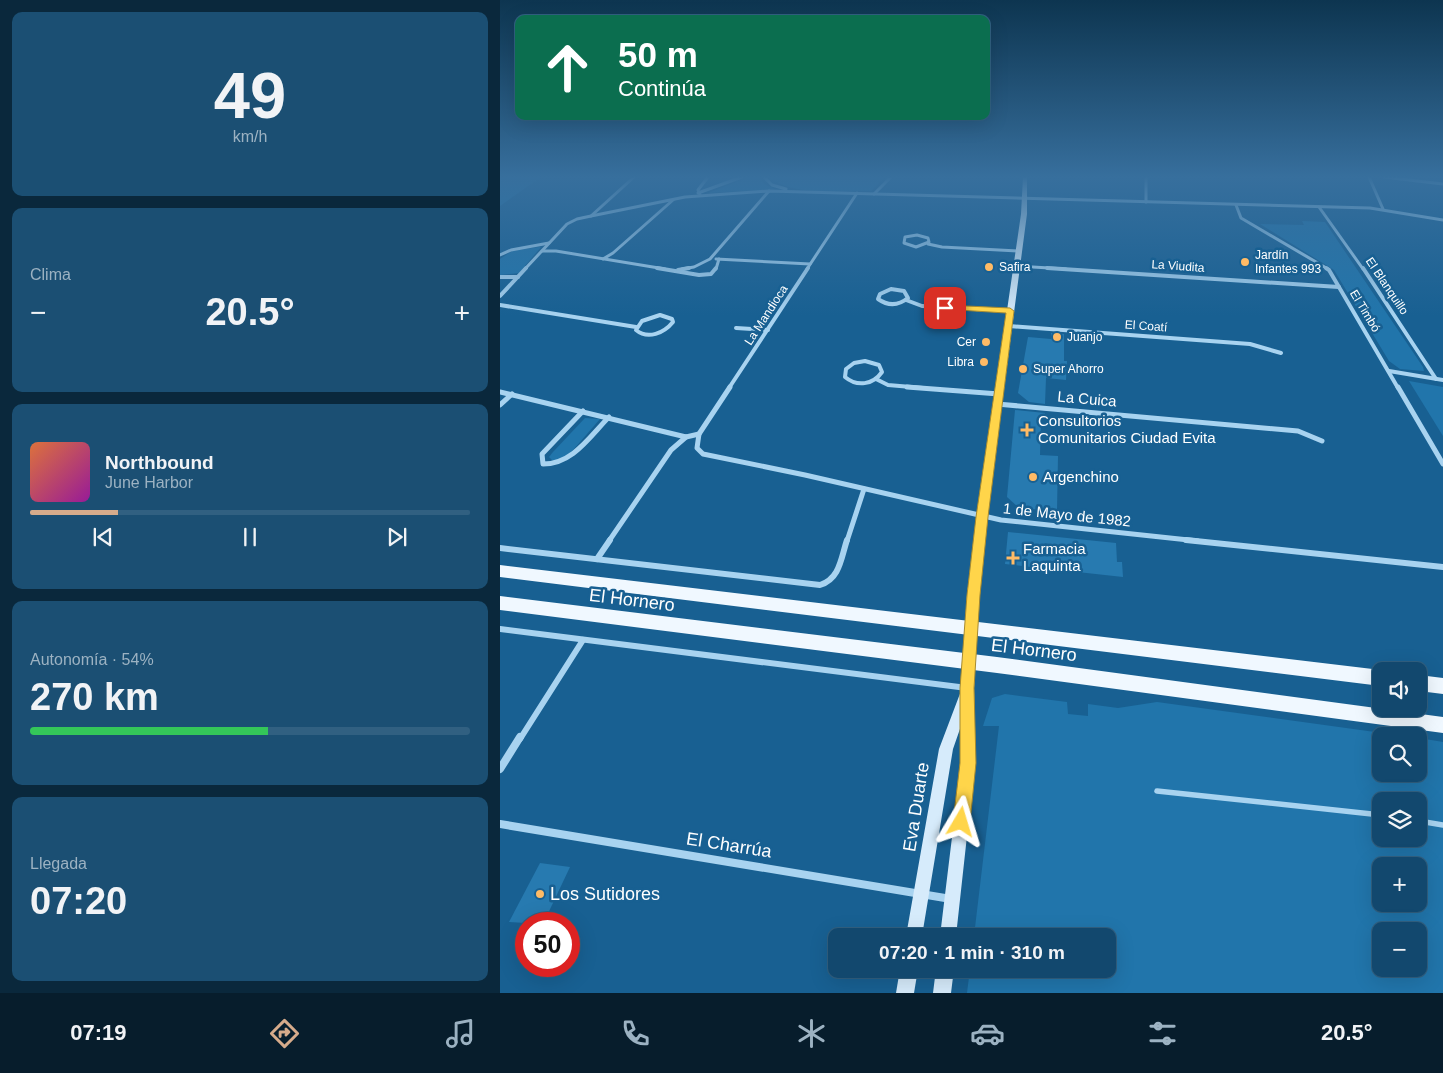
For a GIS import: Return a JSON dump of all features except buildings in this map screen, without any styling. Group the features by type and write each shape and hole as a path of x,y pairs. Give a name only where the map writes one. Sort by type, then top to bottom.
{"main road":[{"name":"Eva Duarte","path":"949,928 968,763 968,663 982,517 1022,223"},
{"name":"El Hornero","path":"500,571 1372,677"},
{"name":"El Hornero","path":"500,603 1443,725"},
{"path":"1427,684 1443,686"},
{"name":"Eva Duarte","path":"916,928 946,749 967,688"},
{"path":"906,993 908,978"},
{"path":"942,993 944,978"}],"street":[{"path":"500,296 570,223"},
{"path":"603,259 613,253 646,223"},
{"path":"672,270 694,267 710,259 741,223"},
{"name":"La Mandioca","path":"697,448 699,434 837,223"},
{"name":"El Timbó","path":"1250,223 1328,270 1443,464"},
{"name":"El Blanquillo","path":"1331,223 1384,298 1436,379"},
{"path":"928,244 929,240 921,235 908,236 903,241 906,245 912,247 928,244 942,247 1018,252"},
{"path":"500,255 511,250 549,243"},
{"path":"542,251 705,275 715,271 719,259"},
{"path":"710,259 810,264"},
{"name":"La Viudita","path":"1016,266 1339,287"},
{"path":"500,277 518,277"},
{"path":"906,300 907,293 900,290 887,290 878,296 880,301 888,304 898,304 906,300 922,306 1010,311"},
{"path":"500,305 636,327"},
{"path":"660,315 670,317 673,322 668,328 652,334 641,334 636,330 636,327 642,320 660,315"},
{"name":"El Coatí","path":"1008,326 1250,344 1281,353"},
{"path":"736,328 768,330"},
{"path":"876,379 882,372 880,366 871,361 854,363 844,373 848,380 858,384 876,379 894,385 998,394"},
{"path":"1389,371 1443,380"},
{"path":"500,392 686,436 699,434"},
{"path":"500,405 512,394"},
{"name":"La Cuica","path":"997,404 1298,431 1322,441"},
{"path":"583,411 542,454 541,459 544,464 550,465 564,462 609,417"},
{"path":"597,559 671,450 686,436"},
{"name":"1 de Mayo de 1982","path":"697,448 703,454 714,458 864,489 982,517 1443,567"},
{"path":"500,548 820,585 830,582 836,574 864,489"},
{"path":"500,629 967,688"},
{"path":"500,769 583,640"},
{"name":"El Charrúa","path":"500,824 952,900"}],"lane":[{"path":"1157,791 1372,814"},
{"path":"1427,822 1443,824"}],"shaded area":[{"path":"1303,223 1326,223 1424,371 1400,369 1389,361 1334,270 1260,224 1304,225"},
{"path":"541,247 519,273 500,275 500,259 512,251"},
{"path":"1409,381 1443,387 1443,436"},
{"path":"585,418 600,419 567,457 552,460 549,457"},
{"path":"1005,694 1067,702 1068,714 1088,716 1088,704 1118,708 1157,702 1372,732 1372,782 1427,782 1427,739 1443,742 1443,993 967,993 969,978 1116,978 1116,928 975,928 999,726 983,726 992,698"}],"place":[{"name":"Jardín Infantes 993","path":"1245,262"},
{"name":"Safira","path":"989,267"},
{"name":"Juanjo","path":"1057,337"},
{"name":"Cer","path":"986,342"},
{"name":"Libra","path":"984,362"},
{"name":"Super Ahorro","path":"1023,369"},
{"name":"Consultorios Comunitarios Ciudad Evita","path":"1027,430"},
{"name":"Argenchino","path":"1033,477"},
{"name":"Farmacia Laquinta","path":"1013,558"},
{"name":"Los Sutidores","path":"540,894"}],"route":[{"path":"945,308 1010,311 982,517 974,595 967,688 968,763 961,822"}]}
